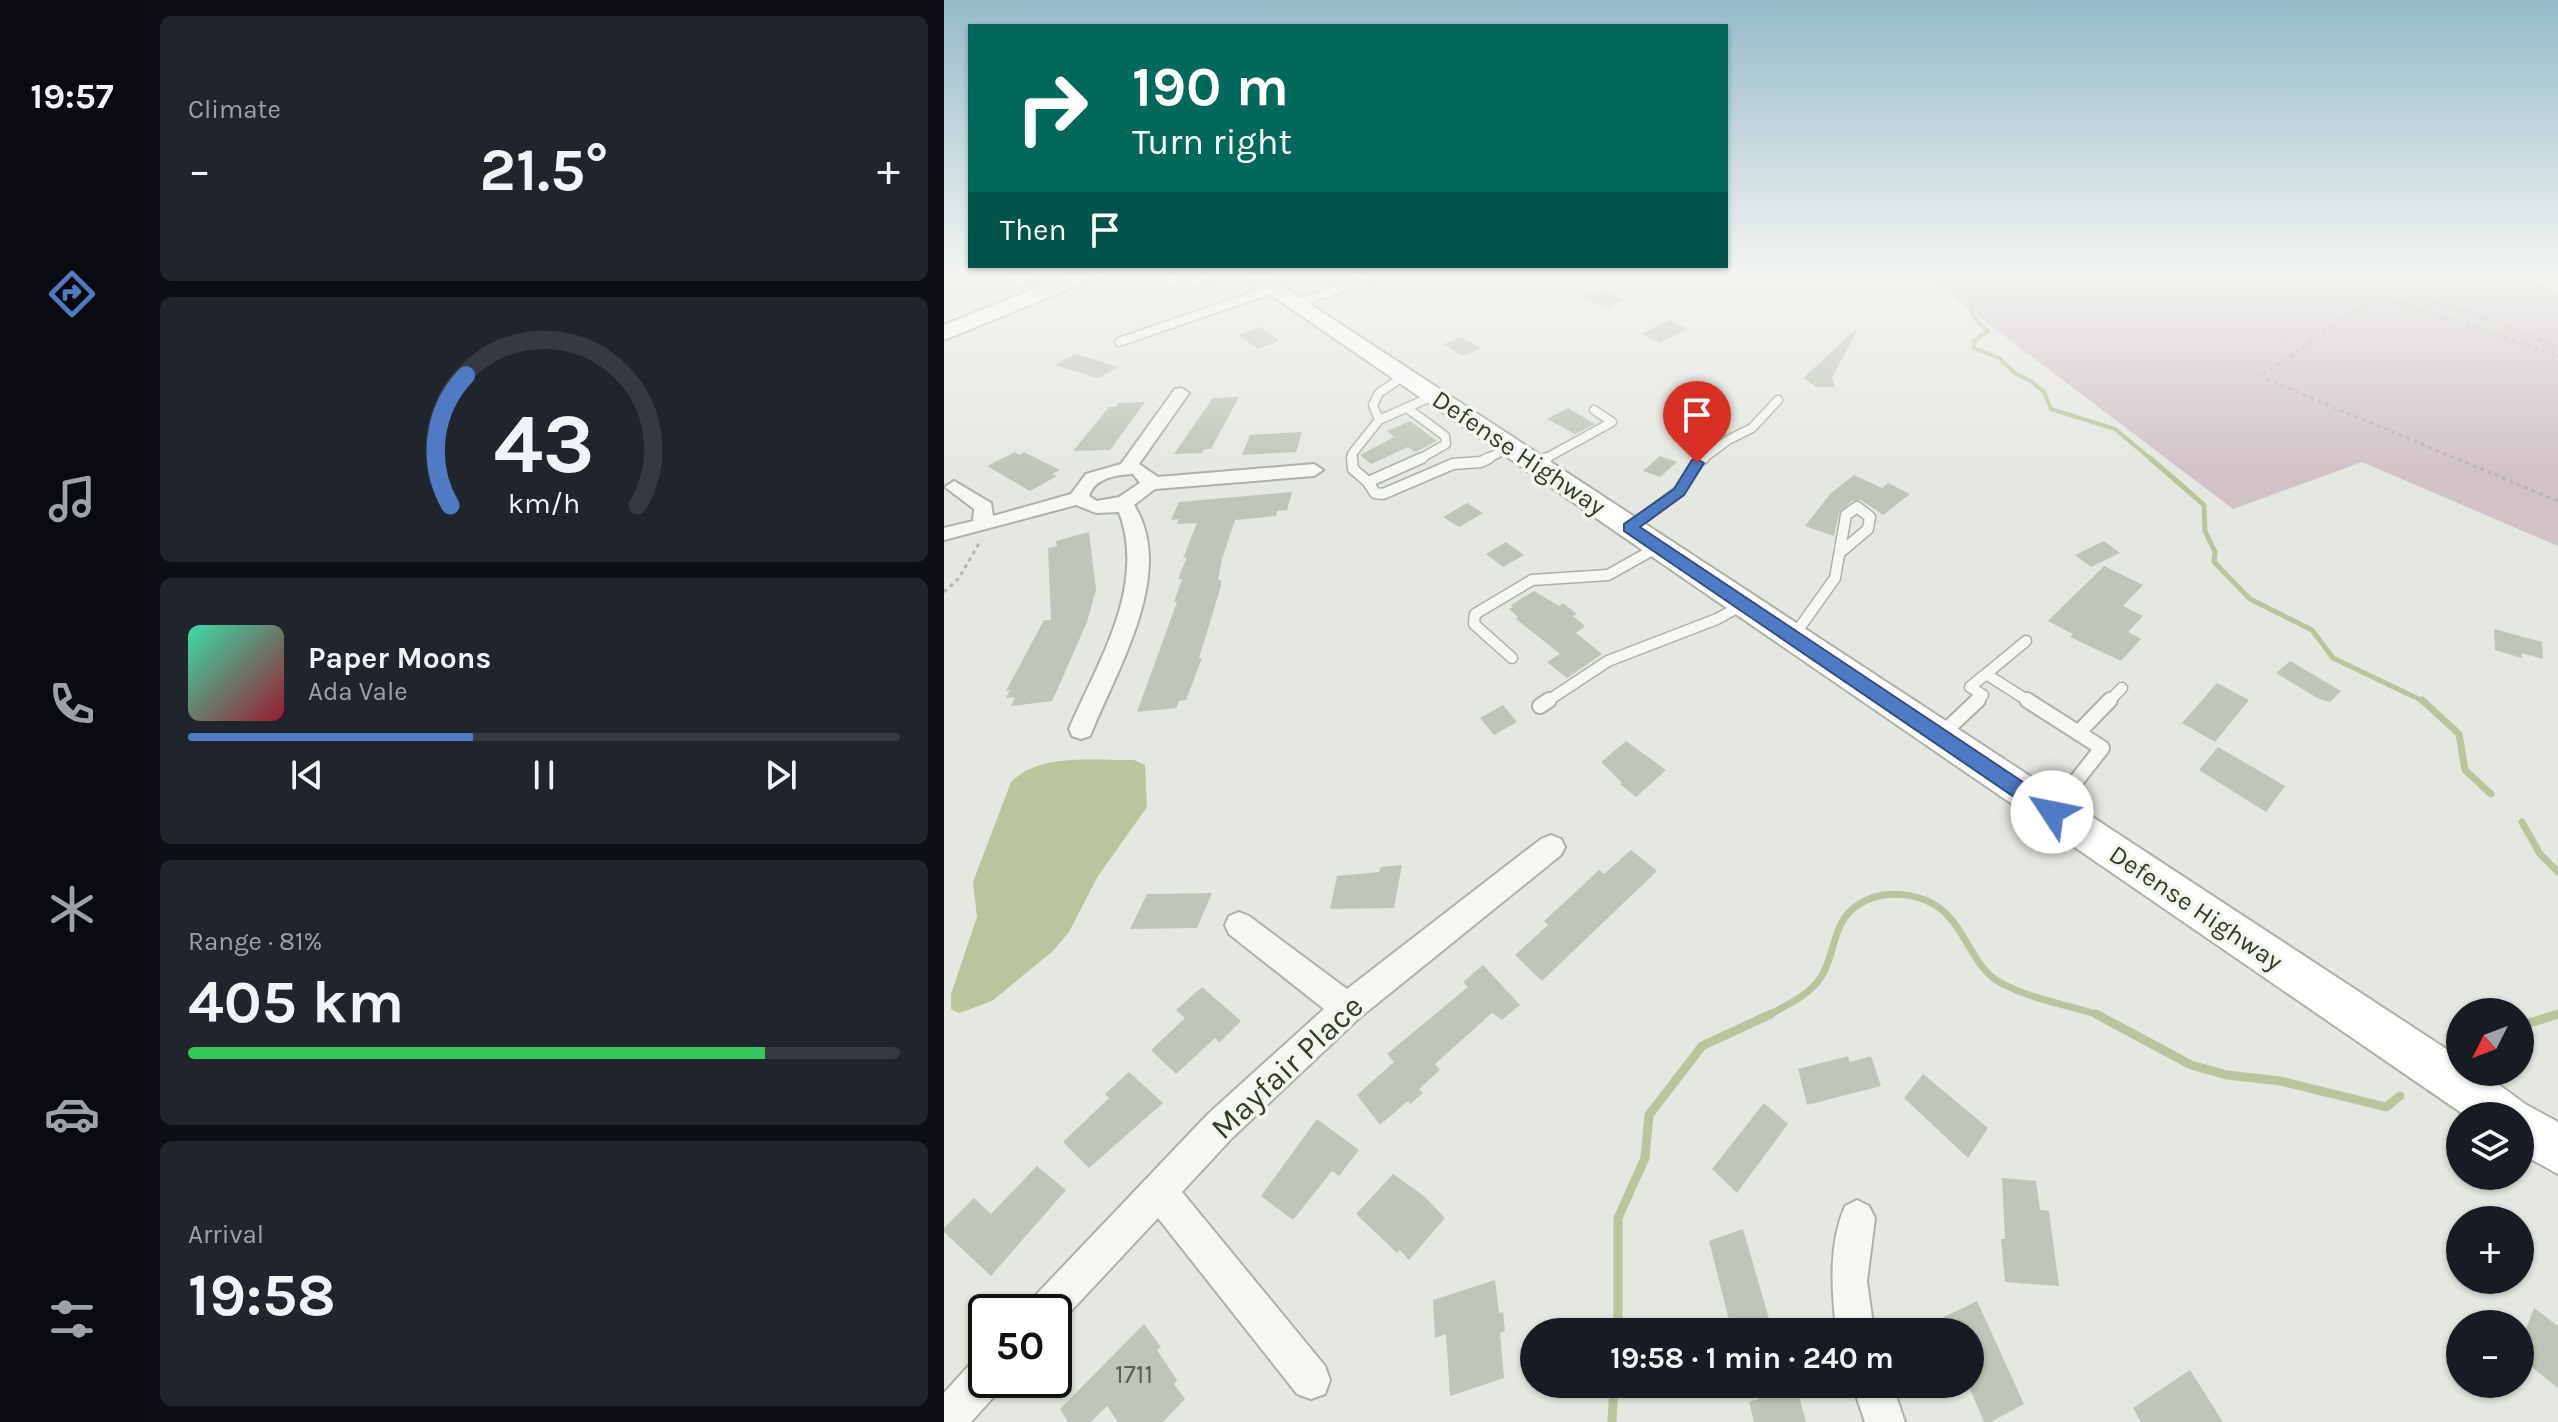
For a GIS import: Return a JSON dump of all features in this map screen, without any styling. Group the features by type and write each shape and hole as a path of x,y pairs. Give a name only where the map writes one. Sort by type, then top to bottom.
{"main road":[{"name":"Defense Highway","path":"1339,338 1415,394 1522,456 2486,1102"},
{"path":"2534,1134 2558,1150"}],"street":[{"path":"1127,468 1181,393"},
{"path":"1149,484 1144,472 1127,468 1091,479 1080,491 1079,498 1083,503 1098,507 1123,503 1136,497 1149,484 1314,470"},
{"path":"954,487 984,507 982,526"},
{"path":"944,534 1079,498"},
{"path":"1081,729 1136,596 1138,575 1131,512 1123,503"},
{"name":"Mayfair Place","path":"1062,1294 1220,1126 1347,1008 1551,847"},
{"path":"1239,925 1347,1008"},
{"path":"1158,1190 1311,1380"},
{"path":"1853,1318 1849,1281 1857,1218"},
{"path":"944,1422 968,1396"},
{"path":"1877,1398 1885,1422"}],"lane":[{"path":"1119,342 1127,338"},
{"path":"1379,420 1373,405 1379,393 1415,394"},
{"path":"1415,394 1379,420 1352,454 1353,469 1375,493 1383,494 1453,464 1522,456 1612,422 1594,410"},
{"path":"1368,482 1407,466 1446,444 1445,436 1415,394"},
{"path":"1630,528 1679,491 1697,463 1728,440 1752,428 1778,400"},
{"path":"1512,658 1474,624 1475,614 1532,580 1608,575 1658,547"},
{"path":"1793,637 1835,578 1842,551"},
{"path":"1540,706 1608,661 1717,619 1744,604"},
{"path":"1940,736 1983,695 1970,687 2026,641"},
{"path":"1986,674 2102,748 2052,812"},
{"path":"2078,733 2122,688"}],"path":[{"path":"2315,338 2264,374 2266,379 2558,501"},
{"path":"2506,338 2558,356"},
{"path":"2539,338 2558,348"},
{"path":"944,592 959,578 981,542 982,526"}],"shaded area":[{"path":"2008,338 2558,338 2558,546 2362,462 2233,509"},
{"path":"1134,760 1145,765 1147,807 1098,876 1069,932 1053,951 992,1001 959,1013 951,1009 951,994 977,917 973,882 1011,782 1023,772 1053,762"}],"building":[{"path":"1243,338 1279,341 1258,349"},
{"path":"1463,338 1481,348 1462,356 1444,344"},
{"path":"1650,338 1669,338 1659,343"},
{"path":"1846,338 1853,338 1832,377 1835,387 1816,387 1803,378"},
{"path":"1075,354 1118,367 1098,378 1055,365"},
{"path":"1239,397 1211,449 1205,449 1202,453 1174,454 1213,398"},
{"path":"1145,402 1110,450 1073,451 1109,407 1116,407 1118,403"},
{"path":"1568,408 1595,424 1575,434 1547,419"},
{"path":"1410,421 1437,441 1415,452 1408,447 1371,464 1360,455 1394,437 1387,431"},
{"path":"1302,432 1296,452 1242,455 1250,435"},
{"path":"1015,452 1019,455 1024,452 1060,470 1052,474 1057,476 1030,491 987,466"},
{"path":"1660,456 1677,462 1660,477 1643,471"},
{"path":"1854,475 1882,488 1888,483 1910,494 1883,515 1861,500 1852,501 1839,513 1834,536 1805,526 1831,493"},
{"path":"1292,492 1287,510 1277,511 1276,516 1235,520 1222,559 1218,580 1221,580 1221,586 1199,658 1202,658 1186,700 1179,701 1176,708 1137,712 1177,602 1174,602 1182,579 1178,579 1187,557 1183,558 1197,523 1177,524 1179,519 1171,520 1179,502"},
{"path":"1467,503 1483,513 1459,527 1443,517"},
{"path":"1089,532 1096,590 1087,622 1058,688 1052,701 1011,706 1015,697 1006,698 1010,690 1006,691 1044,620 1051,620 1048,548 1057,546 1056,541"},
{"path":"2104,541 2120,553 2091,567 2075,555"},
{"path":"1506,542 1524,555 1503,567 1486,554"},
{"path":"2104,566 2143,585 2123,606 2143,616 2128,632 2141,639 2121,661 2070,637 2073,634 2048,621"},
{"path":"1534,591 1559,606 1563,603 1577,614 1573,616 1585,626 1576,633 1602,654 1567,678 1547,662 1560,654 1516,619 1518,617 1509,609"},
{"path":"2494,629 2542,642 2543,659 2522,653 2522,658 2495,650"},
{"path":"2290,661 2341,691 2330,702 2319,699 2276,673"},
{"path":"2217,683 2249,700 2215,742 2182,723"},
{"path":"1503,705 1517,722 1494,735 1480,718"},
{"path":"1626,741 1666,770 1636,797 1601,762"},
{"path":"2218,747 2285,786 2266,812 2199,770"},
{"path":"1631,850 1657,871 1542,981 1515,955 1548,925 1544,921 1599,870 1604,874"},
{"path":"1402,865 1394,908 1330,909 1337,876 1379,872 1381,867"},
{"path":"1212,893 1197,928 1130,929 1147,894"},
{"path":"1483,965 1520,1005 1502,1020 1492,1013 1435,1064 1440,1070 1419,1089 1423,1093 1410,1104 1408,1101 1380,1125 1357,1095 1394,1062 1387,1054 1468,987 1463,982"},
{"path":"1202,987 1241,1021 1219,1043 1215,1038 1176,1074 1151,1050 1185,1018 1176,1010"},
{"path":"1848,1056 1850,1062 1871,1056 1881,1086 1807,1105 1798,1069"},
{"path":"1129,1072 1163,1103 1089,1168 1063,1142 1109,1098 1105,1094"},
{"path":"1923,1074 1988,1128 1968,1158 1904,1098"},
{"path":"1764,1103 1788,1124 1737,1193 1712,1169"},
{"path":"1317,1119 1359,1150 1339,1176 1332,1171 1293,1220 1261,1196"},
{"path":"1037,1166 1066,1190 991,1276 944,1232 944,1228 974,1198 991,1214"},
{"path":"1393,1174 1424,1196 1445,1218 1409,1260 1400,1250 1397,1253 1356,1214"},
{"path":"2002,1178 2036,1181 2040,1210 2049,1211 2059,1286 2005,1282 2001,1239 2005,1239"},
{"path":"1743,1229 1769,1318 1728,1318 1709,1241"},
{"path":"1495,1280 1499,1313 1503,1312 1505,1331 1500,1333 1504,1378 1450,1396 1446,1334 1435,1338 1433,1300"},
{"path":"1977,1301 2024,1404 1991,1422 1984,1422 1974,1398 1984,1398 1984,1318 1944,1317"},
{"path":"2533,1310 2558,1326 2558,1388 2534,1369"},
{"path":"1144,1324 1161,1347 1157,1350 1177,1380 1174,1384 1185,1399 1163,1422 1118,1422 1107,1406 1091,1422 1068,1422 1060,1409"},
{"path":"2190,1370 2223,1422 2141,1422 2133,1408"},
{"path":"1800,1398 1806,1422 1754,1422 1749,1402"}],"waterway":[{"path":"1978,338 1974,341 1974,348 1999,358 2016,374 2031,381 2044,392 2051,409 2115,429 2152,460"},
{"path":"2150,458 2204,505 2205,531 2215,552 2214,562 2250,599 2312,630 2333,658 2423,701"},
{"path":"2423,701 2459,734 2465,770 2491,794"},
{"path":"2522,822 2540,854 2558,872"},
{"path":"1769,1015 1797,1000 1821,977 1838,930 1855,907 1866,900 1892,894 1918,898 1941,909 1957,926 1986,971 2003,984 2097,1015"},
{"path":"2534,1022 2558,1014 2551,1016"},
{"path":"1618,1318 1618,1218 1645,1158 1649,1115 1702,1046 1769,1015"},
{"path":"2097,1015 2102,1016"},
{"path":"2097,1015 2191,1065 2227,1075 2280,1081 2386,1107 2400,1096"},
{"path":"1612,1422 1613,1398"}],"route":[{"path":"1697,463 1679,491 1630,528 2052,812"}]}
